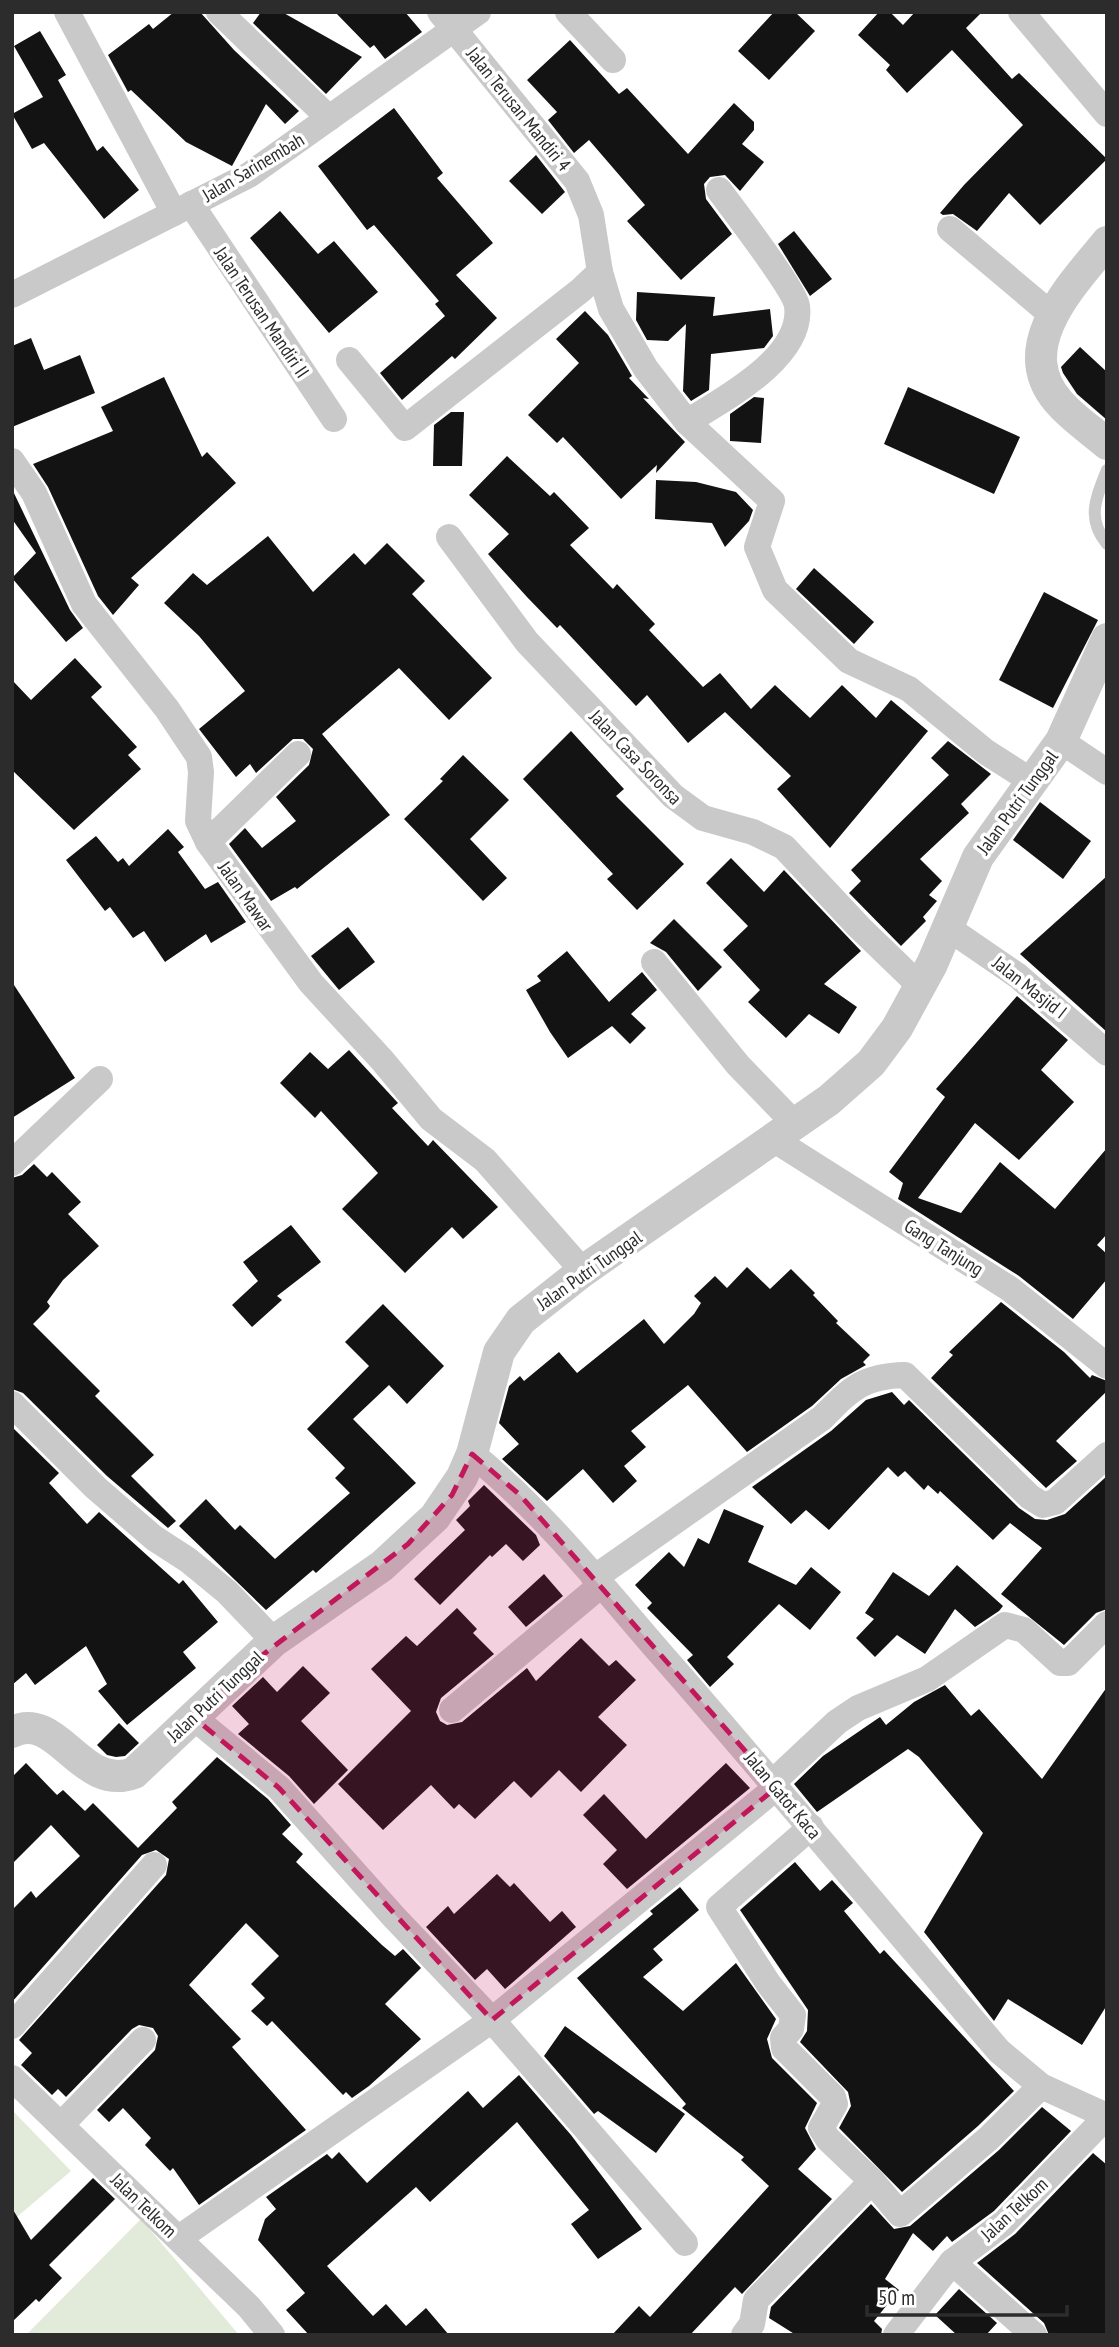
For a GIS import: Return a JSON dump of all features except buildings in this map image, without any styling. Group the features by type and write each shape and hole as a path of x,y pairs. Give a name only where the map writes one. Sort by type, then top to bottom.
{"street":[{"name":"Jalan Terusan Mandiri II","path":"67,12 183,209 334,419"},
{"path":"219,12 329,118"},
{"name":"Jalan Sarinembah","path":"12,295 183,209 278,156 329,118 447,21 478,12"},
{"path":"568,12 613,60"},
{"path":"1021,12 1107,114"},
{"name":"Jalan Terusan Mandiri 4","path":"447,21 577,181 591,215 600,272 611,309 628,342 687,422 772,501 757,547 775,590 849,661 908,689 986,752 1033,782"},
{"path":"687,422 770,365 795,330 797,304 719,190"},
{"path":"950,229 1052,315"},
{"path":"1107,242 1052,315 1042,345 1043,369 1048,387 1058,402 1107,443"},
{"path":"349,360 405,428 600,272"},
{"name":"Jalan Mawar","path":"12,461 34,493 85,604 167,709 199,757 201,772 198,821 208,842 311,983 382,1060 431,1119 485,1160 583,1271"},
{"name":"Jalan Casa Soronsa","path":"449,537 527,642 673,796 703,818 753,832 784,847 859,927 920,986"},
{"name":"Jalan Putri Tunggal","path":"12,1732 23,1727 46,1733 100,1773 121,1778 134,1773 274,1641 408,1544 452,1495 472,1454 499,1352 507,1336 538,1305 583,1271 784,1132 846,1087 871,1063 897,1028 920,986 991,834 1033,782 1061,741 1107,639"},
{"path":"1061,741 1107,772"},
{"path":"208,842 298,754"},
{"name":"Jalan Masjid I","path":"948,928 1036,990 1107,1053"},
{"name":"Gang Tanjung","path":"653,962 738,1065 784,1132 1010,1289 1107,1366"},
{"path":"12,1163 100,1079"},
{"path":"453,1710 598,1582 822,1418 854,1386 879,1376 905,1375 1030,1497 1043,1506 1055,1502 1107,1455"},
{"path":"12,1404 96,1488 154,1538 188,1560 227,1592 274,1641"},
{"name":"Jalan Gatot Kaca","path":"472,1454 520,1495 598,1582 775,1784 999,2051 1041,2086 1107,2116"},
{"path":"179,2238 492,2020 775,1784 837,1721 858,1707 927,1679 1005,1625 1024,1630 1060,1663 1068,1663 1107,1624"},
{"path":"192,1716 279,1788 492,2020 685,2243"},
{"path":"811,1828 719,1906 768,1983 793,2015 791,2029 783,2038 784,2048 833,2097 835,2104 821,2128 828,2140 872,2181 900,2214 989,2138 1041,2086"},
{"path":"12,2026 154,1865"},
{"path":"61,2125 143,2040"},
{"name":"Jalan Telkom","path":"12,2078 249,2307 272,2335"},
{"name":"Jalan Telkom","path":"896,2335 952,2262 1004,2223 1107,2116"},
{"path":"744,2335 752,2324 756,2300 872,2181"},
{"path":"952,2262 1034,2335"}],"lane":[{"path":"1107,470 1092,516 1099,535 1107,544"}],"highlighted area":[{"path":"472,1454 520,1495 777,1787 492,2020 279,1788 192,1716 239,1673 408,1544 452,1495"}],"green space":[{"path":"12,2110 71,2171 12,2221"},
{"path":"141,2219 239,2335 26,2335"}]}
